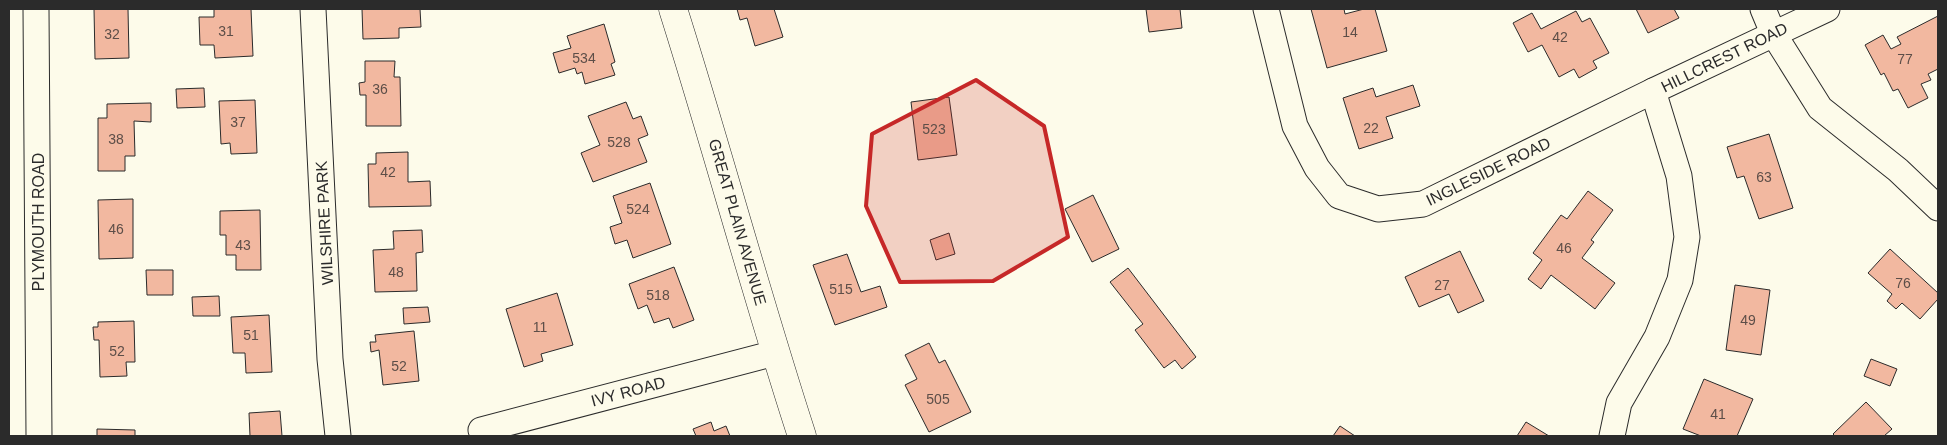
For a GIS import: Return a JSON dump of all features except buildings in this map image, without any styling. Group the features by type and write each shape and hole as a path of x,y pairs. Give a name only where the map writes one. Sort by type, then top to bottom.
{"main road":[{"name":"GREAT PLAIN AVENUE","path":"673,9 717,150 775,352 802,436"}],"street":[{"name":"PLYMOUTH ROAD","path":"36,9 39,436"},
{"name":"WILSHIRE PARK","path":"313,9 330,359 338,436"},
{"name":"INGLESIDE ROAD","path":"1266,9 1296,126 1317,168 1339,196 1378,209 1423,204 1652,91"},
{"path":"1763,9 1773,33 1820,108 1898,170 1938,208"},
{"name":"HILLCREST ROAD","path":"1612,436 1619,403 1657,337 1680,280 1687,237 1678,176 1652,91 1827,9"},
{"name":"IVY ROAD","path":"481,430 775,352"}],"highlighted area":[{"path":"976,80 1044,126 1068,237 993,281 900,282 866,206 872,134"}]}
